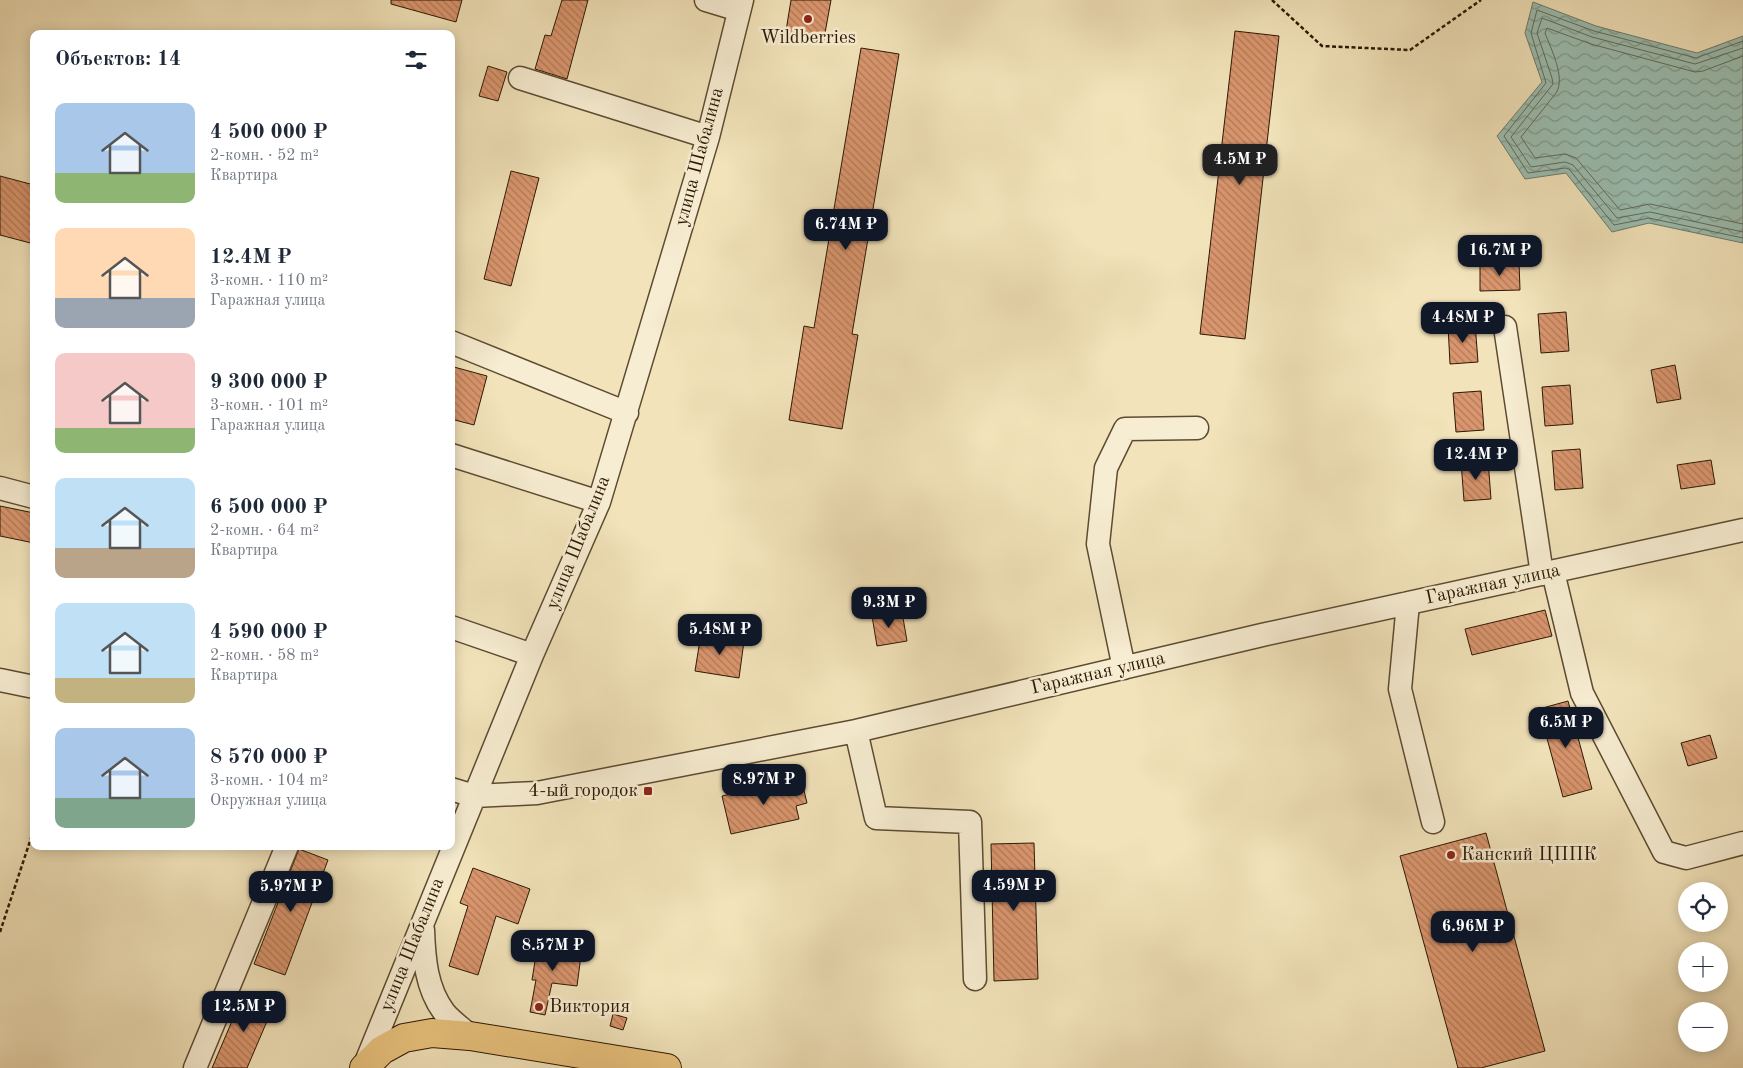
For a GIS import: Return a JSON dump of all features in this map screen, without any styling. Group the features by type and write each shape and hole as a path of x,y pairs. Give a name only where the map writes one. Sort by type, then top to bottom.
{"main road":[{"path":"363,1068 382,1050 404,1038 432,1033 470,1036 578,1061 667,1068"}],"street":[{"path":"706,0 740,5"},
{"name":"улица Шабалина","path":"455,842 532,656 599,502 708,137 740,5"},
{"path":"520,78 708,137"},
{"path":"1505,328 1548,573 1582,693 1664,852 1686,858 1743,844"},
{"path":"455,344 627,413"},
{"path":"1124,668 1098,544 1106,468 1125,429 1197,428"},
{"path":"455,456 599,502"},
{"path":"0,488 30,496"},
{"name":"Гаражная улица","path":"455,790 474,796 537,793 856,731 1124,668 1743,530"},
{"path":"1408,604 1400,689 1433,822"},
{"path":"455,628 532,656"},
{"path":"0,680 30,686"},
{"path":"856,731 876,818 970,822 975,979"},
{"path":"195,1068 285,850"},
{"name":"улица Шабалина","path":"363,1068 452,850"},
{"path":"423,920 424,955 428,982 444,1012 470,1036"}],"path":[{"path":"1272,0 1322,46 1410,50 1481,0"},
{"path":"0,932 30,841"}],"water":[{"path":"1533,2 1596,26 1697,53 1743,36 1743,243 1649,223 1612,232 1566,173 1525,179 1497,136 1542,82 1525,33"}],"building":[{"path":"391,0 462,0 456,22 391,4"},
{"path":"562,0 588,0 567,79 535,69 545,35 551,36"},
{"name":"Wildberries","path":"791,0 831,0 823,44 785,37"},
{"path":"1235,31 1279,36 1245,339 1200,334"},
{"path":"861,48 899,54 852,334 858,335 842,429 789,420 804,326 814,328"},
{"path":"488,66 507,72 498,101 479,96"},
{"path":"511,171 539,178 511,286 484,279"},
{"path":"0,176 30,184 30,243 0,235"},
{"path":"1519,262 1520,290 1480,291 1480,263"},
{"path":"1566,312 1569,351 1541,353 1538,314"},
{"path":"1475,323 1478,362 1450,364 1448,325"},
{"path":"1675,365 1681,399 1657,403 1651,370"},
{"path":"455,367 487,376 474,425 455,420"},
{"path":"1570,385 1573,424 1545,426 1542,387"},
{"path":"1481,391 1484,430 1456,432 1453,393"},
{"path":"1580,449 1583,488 1555,490 1552,451"},
{"path":"1488,460 1491,499 1464,501 1461,462"},
{"path":"1711,460 1715,484 1681,489 1677,465"},
{"path":"0,506 30,512 30,542 0,536"},
{"path":"1545,610 1552,636 1472,655 1465,629"},
{"path":"902,612 907,641 877,646 872,616"},
{"path":"701,634 744,641 739,678 695,671"},
{"path":"1568,701 1592,789 1563,797 1539,709"},
{"path":"1710,735 1717,758 1688,766 1681,743"},
{"path":"801,778 807,803 796,806 799,819 731,834 722,796"},
{"path":"1486,833 1545,1051 1481,1068 1458,1068 1400,856"},
{"path":"1034,843 1038,979 994,981 991,844"},
{"path":"299,850 328,860 285,975 254,964"},
{"path":"473,868 530,889 518,924 496,916 478,975 449,966 468,906 460,903"},
{"path":"538,942 582,948 577,986 552,983 545,1015 530,1012 536,980 532,980"},
{"path":"244,993 274,1005 247,1068 212,1068"},
{"path":"613,1014 627,1018 623,1030 610,1026"}],"place":[{"name":"Wildberries","path":"808,19"},
{"name":"4-ый городок","path":"648,791"},
{"name":"Канский ЦППК","path":"1451,855"},
{"name":"Виктория","path":"539,1007"}]}
